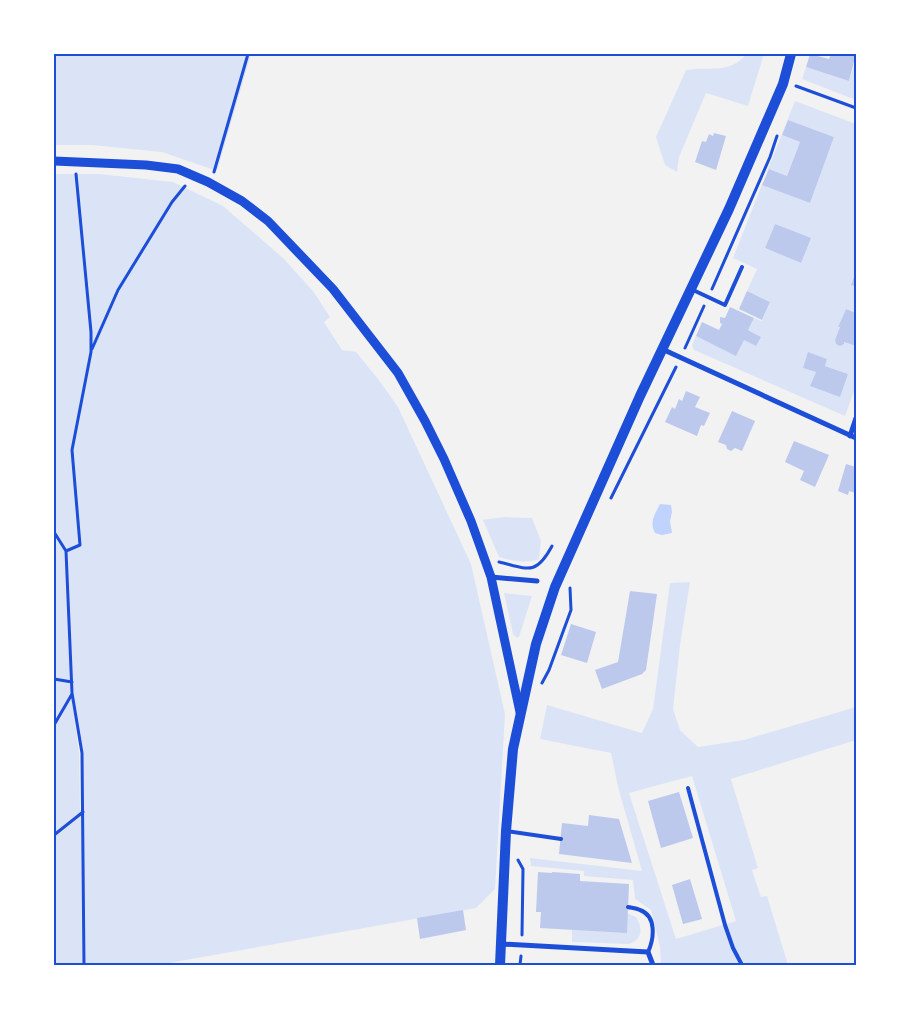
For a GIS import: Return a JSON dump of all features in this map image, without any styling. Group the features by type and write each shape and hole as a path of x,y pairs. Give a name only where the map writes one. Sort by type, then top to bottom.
{"main road":[{"path":"500,965 506,831 513,748 536,644 555,587 662,349 729,209 783,84 791,54"}],"street":[{"path":"54,161 146,164 193,175 242,201 268,221 333,289 398,373 426,421 470,521 491,577 520,712"},
{"path":"662,349 856,438"},
{"path":"850,436 856,418"},
{"path":"491,577 537,581"},
{"path":"502,944 648,952 653,965"}],"lane":[{"path":"691,289 725,305 742,267"},
{"path":"688,788 725,924 733,948 742,965"},
{"path":"506,831 560,839"},
{"path":"628,907 642,910 650,916 652,942 648,952"}],"path":[{"path":"214,173 248,54"},
{"path":"792,95 795,86 856,108"},
{"path":"607,506 708,297 770,157 779,130"},
{"path":"66,551 80,545 72,450 91,352 91,332 75,161"},
{"path":"205,169 221,178"},
{"path":"91,352 118,290 172,202 193,175"},
{"path":"54,532 66,551 72,693 82,753 84,965"},
{"path":"497,561 523,567 535,567 544,560 552,546"},
{"path":"539,689 550,670 570,610 570,585"},
{"path":"54,679 72,682"},
{"path":"54,725 72,693"},
{"path":"54,835 84,812"},
{"path":"518,858 523,869 520,965"}],"shaded area":[{"path":"54,54 251,54 217,171 162,152 92,145 54,145"},
{"path":"747,54 764,54 748,106 706,93 679,157 677,172 665,165 656,137 686,70 726,67 740,61"},
{"path":"856,59 856,100 802,79 806,67 849,81"},
{"path":"795,101 856,124 856,271 851,285 856,287 856,313 846,309 838,327 840,327 835,340 836,344 844,344 844,342 856,346 856,386 845,416 694,350 692,345 696,336 736,355 744,340 761,337 748,330 754,318 762,321 770,302 747,291 757,269 733,258 762,184 810,203 834,137 788,120 782,135 800,142 787,176 769,169 763,181","holes":["775,224 801,263 765,248","809,353 827,359 825,366 848,374 811,386 816,372 803,368"]},
{"path":"54,174 99,174 173,182 223,206 283,258 313,291 330,317 324,322 342,350 356,352 398,407 471,564 505,714 495,889 476,908 158,965 54,965","holes":["72,699 82,753 83,811 80,810 79,753"]},
{"path":"504,517 532,518 541,541 539,559 519,561 499,557 483,520"},
{"path":"690,582 680,645 673,709 680,730 698,747 744,740 856,707 856,740 731,779 758,868 752,870 761,897 767,896 788,965 661,965 660,947 651,910 635,899 633,880 584,876 584,871 531,866 530,858 642,871 618,787 611,753 540,739 547,705 642,733 653,709 670,583","holes":["692,776 736,921 676,939 629,793"]},
{"path":"504,593 532,596 519,637 517,638 513,634"},
{"path":"627,913 636,917 641,929 639,936 634,942 629,944 572,942 572,929"}],"water":[{"path":"660,504 671,505 670,521 672,533 662,535 655,533 653,529 653,518"}],"building":[{"path":"810,54 829,59 831,54 856,54 849,81 806,67"},
{"path":"788,120 834,137 810,203 762,185 769,169 787,176 800,142 782,135"},
{"path":"714,133 726,136 716,170 695,162 702,141 706,142 709,134 713,136"},
{"path":"775,224 811,238 801,263 765,248"},
{"path":"856,271 856,287 851,285"},
{"path":"747,291 770,302 762,320 739,309"},
{"path":"730,307 754,318 748,330 761,337 756,346 744,340 736,356 696,336 702,322 719,330 722,324 720,323 720,317 725,318"},
{"path":"846,309 856,313 856,346 844,342 840,346 836,344 835,340 840,327 838,327"},
{"path":"808,352 827,359 825,366 848,374 840,397 810,386 816,372 803,368"},
{"path":"686,391 700,397 695,407 710,413 704,426 701,425 697,436 665,422 672,407 675,409 679,399 682,401"},
{"path":"732,411 755,421 742,451 735,448 731,451 727,449 726,445 718,442"},
{"path":"794,441 829,455 815,487 800,480 804,471 785,462"},
{"path":"846,464 856,467 856,493 849,491 848,495 838,491"},
{"path":"630,591 657,594 646,670 642,674 602,689 595,670 618,662"},
{"path":"571,624 596,632 587,663 561,655"},
{"path":"679,792 693,838 661,848 648,801"},
{"path":"589,815 619,819 632,863 559,854 562,823 588,826"},
{"path":"538,872 580,874 580,881 629,884 627,933 540,928 541,912 536,912"},
{"path":"690,879 702,919 683,924 672,885"},
{"path":"463,910 466,930 420,939 417,918"}]}
